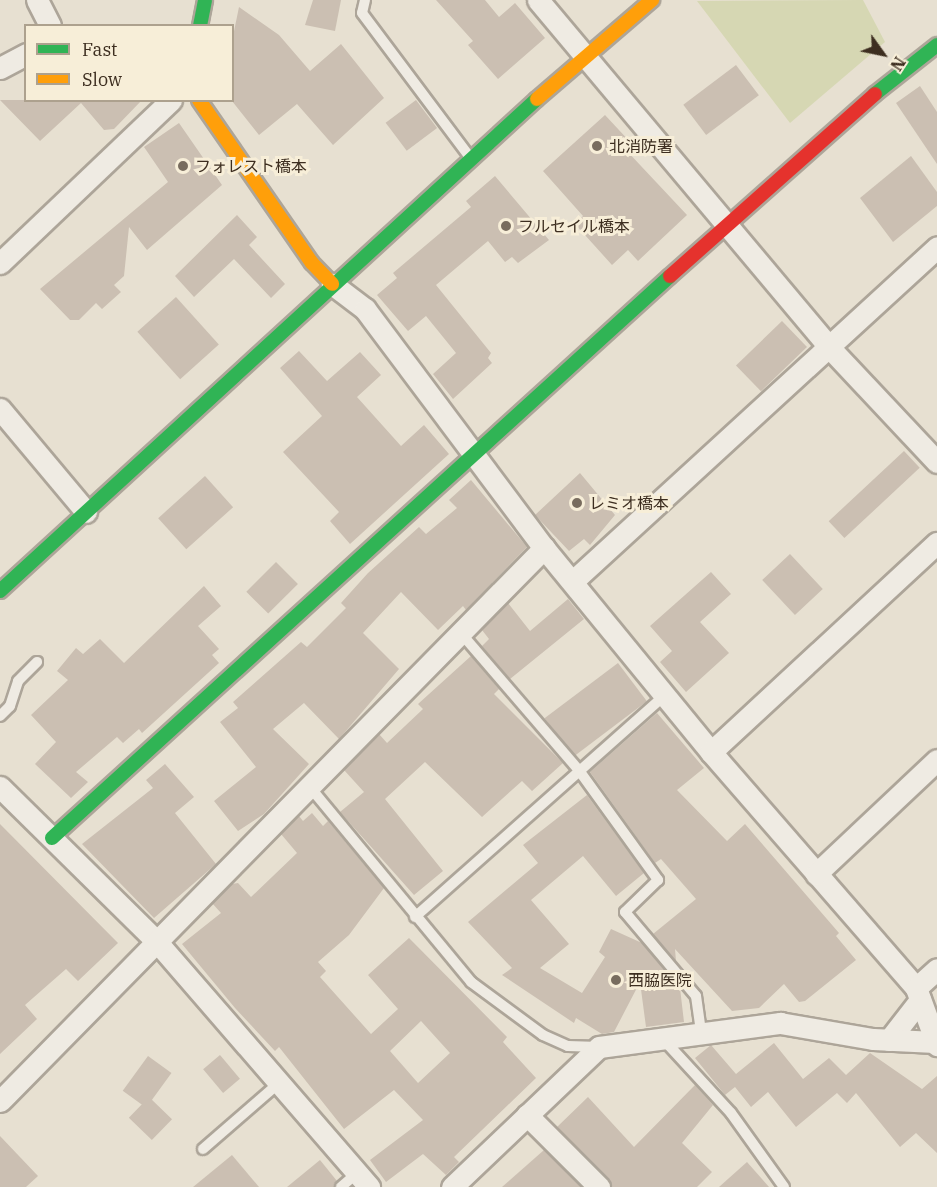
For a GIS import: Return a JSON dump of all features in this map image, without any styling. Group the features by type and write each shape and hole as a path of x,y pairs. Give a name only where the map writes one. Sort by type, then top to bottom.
{"street":[{"path":"37,0 49,24"},
{"path":"200,24 205,0"},
{"path":"538,0 828,346 937,462"},
{"path":"0,591 470,158 585,55 652,0"},
{"path":"52,838 859,104 937,45"},
{"path":"0,68 24,55"},
{"path":"0,263 169,102"},
{"path":"200,102 312,263 332,284 365,309 471,455 544,548 711,752 918,994 936,1044 889,1040 780,1023 701,1031 599,1047 452,1187"},
{"path":"573,581 937,247"},
{"path":"0,409 86,512"},
{"path":"711,752 937,543"},
{"path":"0,1101 544,548"},
{"path":"816,874 937,760"},
{"path":"0,787 157,942 363,1180"},
{"path":"889,1040 937,969"},
{"path":"527,1115 599,1187"}],"lane":[{"path":"365,0 362,13 470,158"},
{"path":"460,632 578,769 658,880 625,912 696,996 701,1031"},
{"path":"0,716 10,706 18,681 37,662"},
{"path":"415,917 578,769 665,695"},
{"path":"309,786 454,966 505,1011 568,1046 599,1047"},
{"path":"661,1037 731,1113 784,1187"},
{"path":"203,1149 279,1083"},
{"path":"341,1187 363,1180"}],"green space":[{"path":"863,0 885,42 790,123 697,1"}],"building":[{"path":"313,0 341,0 335,31 305,25"},
{"path":"436,0 485,0 499,17 515,3 545,38 498,79 468,45 473,41"},
{"path":"239,7 279,35 310,71 341,44 384,98 333,145 297,104 259,135 233,102 234,31"},
{"path":"736,65 759,95 706,135 683,105"},
{"path":"920,86 937,112 937,164 896,103"},
{"path":"0,100 140,102 114,129 104,130 81,103 40,141"},
{"path":"416,100 437,128 407,151 386,123"},
{"path":"605,115 632,144 626,150 687,215 638,261 628,250 612,265 575,224 583,216 543,171"},
{"path":"179,123 222,185 147,250 129,227 124,276 114,285 121,292 102,309 96,303 79,320 70,320 40,289 168,182 144,147"},
{"path":"911,156 937,192 937,206 893,242 860,198"},
{"path":"495,176 549,240 518,263 512,257 505,262 488,241 436,285 491,353 488,358 492,363 453,399 433,374 456,353 426,316 408,331 377,295 397,278 393,273 471,207 466,201"},
{"path":"237,215 257,237 249,245 285,284 271,298 234,259 194,297 175,276"},
{"path":"176,297 219,345 180,379 137,332"},
{"path":"782,321 807,347 761,391 736,365"},
{"path":"299,351 327,381 360,352 381,375 357,397 401,446 424,425 449,454 350,544 330,521 339,512 283,452 322,416 280,368"},
{"path":"904,451 920,468 844,538 829,521"},
{"name":"レミオ橋本","path":"580,473 615,515 590,545 584,539 569,551 535,515"},
{"path":"205,476 233,507 186,549 158,518"},
{"path":"471,480 527,547 466,610 463,606 438,630 401,592 363,633 399,669 339,739 304,703 273,729 309,764 264,814 238,831 214,801 256,767 220,722 238,708 233,702 301,642 307,647 346,608 341,603 368,573 419,527 426,534 457,508 449,500"},
{"path":"790,554 823,589 795,615 762,580"},
{"path":"276,562 298,584 268,614 246,592"},
{"path":"711,572 731,594 700,622 729,653 686,692 660,662 672,651 650,626"},
{"path":"204,586 221,606 198,626 219,649 212,655 219,663 142,733 139,729 123,743 117,737 76,772 88,782 71,798 35,764 56,742 31,715 68,680 57,671 76,648 83,654 100,639 124,663"},
{"path":"568,599 584,619 510,679 482,646 489,639 482,630 508,603 530,631"},
{"path":"471,656 499,689 494,694 563,763 532,791 522,781 482,817 425,762 385,799 443,871 414,895 340,812 364,792 344,770 379,734 387,743 423,709 418,704"},
{"path":"618,663 647,701 573,757 545,718"},
{"path":"657,713 704,768 677,790 727,841 745,824 839,933 836,936 856,960 805,1001 799,1002 784,984 759,1008 732,1011 675,949 676,961 653,934 696,899 661,859 655,863 590,772"},
{"path":"165,764 194,797 175,813 216,864 154,918 82,844 153,788 146,780"},
{"path":"587,795 644,873 616,896 583,856 531,900 569,944 540,968 582,993 605,957 599,952 611,929 642,943 680,988 684,1022 646,1027 640,982 614,1032 602,1034 576,1018 574,1023 502,975 512,968 468,922 538,863 523,845"},
{"path":"312,813 323,826 328,821 384,888 349,935 318,962 326,971 320,977 371,1034 398,1009 368,975 409,938 507,1037 503,1042 536,1078 454,1157 459,1162 446,1175 423,1154 386,1182 370,1160 423,1120 394,1090 344,1129 279,1047 275,1051 235,1008 182,944 221,913 212,903 232,884 238,883 251,897 297,853 281,834 299,816 303,821","holes":["421,1021 450,1053 418,1083 390,1051"]},
{"path":"0,824 118,943 78,981 66,969 25,1005 37,1019 0,1054"},
{"path":"774,1043 803,1079 829,1058 846,1075 870,1053 922,1089 937,1076 937,1153 916,1133 900,1147 856,1093 847,1103 837,1093 796,1127 768,1092 751,1107 735,1087 725,1095 695,1058 711,1045 736,1074"},
{"path":"220,1055 240,1079 223,1093 203,1069"},
{"path":"148,1056 171,1073 146,1108 123,1091"},
{"path":"695,1085 713,1105 682,1143 712,1172 697,1187 611,1187 557,1127 588,1097 634,1147"},
{"path":"149,1097 172,1119 152,1140 129,1118"},
{"path":"0,1136 38,1176 26,1187 0,1187"},
{"path":"544,1150 581,1187 502,1187"},
{"path":"232,1155 259,1187 193,1187"},
{"path":"320,1160 337,1181 334,1187 287,1187"},
{"path":"747,1162 769,1187 719,1187"}],"traffic: fast":[{"path":"200,24 205,0"},
{"path":"875,94 937,45"},
{"path":"0,591 537,99"},
{"path":"52,838 670,276"}],"traffic: slow":[{"path":"537,99 652,0"},
{"path":"200,102 312,263 332,284"}],"traffic: jam":[{"path":"670,276 875,94"}],"place":[{"name":"北消防署","path":"597,146"},
{"name":"フォレスト橋本","path":"183,166"},
{"name":"フルセイル橋本","path":"506,226"},
{"name":"レミオ橋本","path":"577,503"},
{"name":"西脇医院","path":"616,980"}]}
